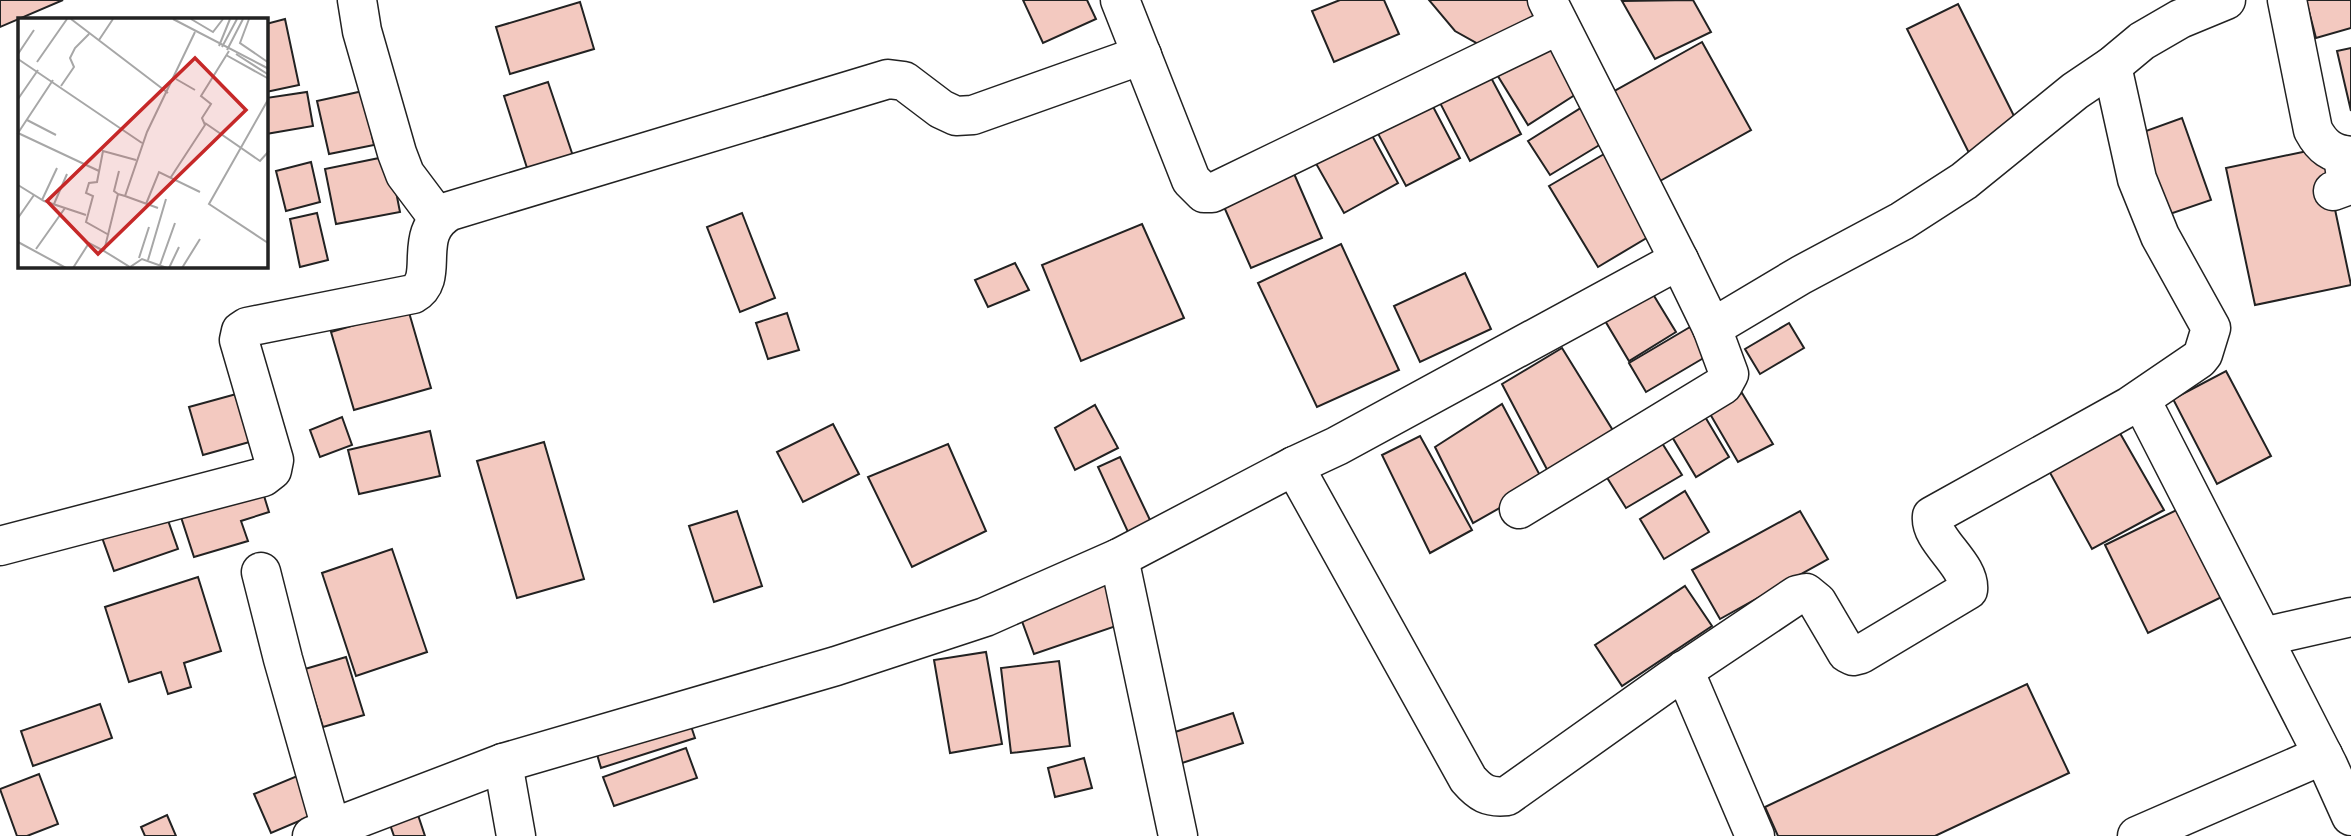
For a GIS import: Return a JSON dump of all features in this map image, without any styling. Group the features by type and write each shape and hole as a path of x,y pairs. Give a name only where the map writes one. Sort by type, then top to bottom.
{"street":[{"path":"356,0 362,31 397,153 405,174 438,218"},
{"path":"1120,0 1191,180 1204,193 1212,193 1553,12 1679,260 1712,328 1729,373 1723,385 1519,509"},
{"path":"1712,328 1801,275 1902,221 1964,181 2075,91 2142,41 2179,19 2226,0"},
{"path":"2287,0 2313,130 2319,142 2336,155 2342,167"},
{"path":"0,546 263,477 272,470 274,460 239,340 241,331 247,327 413,294 421,289 425,280 432,226 438,218 463,207 888,79 904,81 941,109 956,116 973,115 1142,55"},
{"path":"1294,466 1468,779 1480,792 1493,798 1507,796 1684,670 1797,595 1805,593 1817,602 1842,646 1853,656 1861,654 1968,590 1967,580 1934,528 1932,516 2141,400 2203,354 2211,328 2160,236 2137,180 2112,66"},
{"path":"261,572 283,659 339,830 503,763 836,666 985,617 1119,558 1337,446 1679,260"},
{"path":"2141,400 2323,755 2351,816"},
{"path":"1119,558 1178,836"},
{"path":"2263,637 2351,617"},
{"path":"1684,670 1755,836"},
{"path":"2137,836 2323,755"},
{"path":"503,763 516,836"}],"building":[{"path":"0,0 63,0 18,18 0,27"},
{"path":"1023,0 1087,0 1096,19 1043,43"},
{"path":"1340,0 1384,0 1399,34 1334,62 1312,11"},
{"path":"1429,0 1536,0 1543,16 1482,46 1455,31"},
{"path":"1693,0 1711,32 1655,59 1622,1"},
{"path":"2306,0 2351,0 2351,28 2316,38"},
{"path":"580,2 594,49 510,74 496,27"},
{"path":"1958,4 2020,128 1969,153 1907,29"},
{"path":"285,19 299,85 268,92 268,23"},
{"path":"1549,40 1581,91 1528,125 1496,73"},
{"path":"1702,42 1751,130 1660,181 1611,93"},
{"path":"2351,48 2351,111 2337,51"},
{"path":"1488,72 1521,134 1470,161 1438,99"},
{"path":"548,82 573,156 528,171 504,96"},
{"path":"363,91 374,145 329,154 317,101"},
{"path":"307,92 313,126 268,134 268,98"},
{"path":"1429,99 1460,158 1406,186 1375,128"},
{"path":"1584,106 1606,141 1550,175 1528,141"},
{"path":"2182,118 2211,200 2161,217 2132,136"},
{"path":"1369,130 1398,183 1344,213 1314,160"},
{"path":"2322,148 2351,285 2255,305 2226,168"},
{"path":"1611,150 1660,230 1598,267 1549,186"},
{"path":"389,156 400,212 336,224 325,169"},
{"path":"311,162 320,202 286,211 276,171"},
{"path":"1292,169 1322,238 1251,268 1221,200"},
{"path":"317,213 328,260 300,267 290,219"},
{"path":"742,213 775,298 740,312 707,227"},
{"path":"1142,224 1184,318 1081,361 1042,265"},
{"path":"1341,244 1399,370 1317,407 1258,283"},
{"path":"1015,263 1029,290 988,307 975,280"},
{"path":"1465,273 1491,329 1420,362 1394,306"},
{"path":"1648,286 1676,332 1629,361 1601,314"},
{"path":"408,309 431,388 354,410 331,332"},
{"path":"787,313 799,350 768,359 756,323"},
{"path":"1789,323 1804,348 1760,374 1745,349"},
{"path":"1690,327 1707,356 1646,392 1629,363"},
{"path":"1562,348 1617,437 1551,477 1502,384"},
{"path":"2226,371 2271,456 2217,484 2173,399"},
{"path":"240,393 253,441 203,455 189,407"},
{"path":"1742,393 1773,444 1738,462 1706,407"},
{"path":"1502,404 1544,483 1473,523 1435,447"},
{"path":"1095,405 1118,448 1075,470 1055,428"},
{"path":"1701,410 1729,457 1696,477 1668,430"},
{"path":"342,417 352,445 320,457 310,430"},
{"path":"2113,421 2164,510 2092,549 2043,460"},
{"path":"833,424 859,474 803,502 777,452"},
{"path":"430,431 440,476 359,494 348,450"},
{"path":"1657,435 1682,475 1626,508 1601,468"},
{"path":"1420,436 1472,530 1430,553 1382,455"},
{"path":"544,442 584,579 517,598 477,461"},
{"path":"948,444 986,531 912,567 868,477"},
{"path":"1120,457 1151,522 1128,532 1098,467"},
{"path":"260,483 269,512 241,521 248,541 194,557 178,508"},
{"path":"1685,491 1709,532 1664,559 1640,519"},
{"path":"2191,503 2234,591 2148,633 2105,545"},
{"path":"163,506 178,549 114,571 99,529"},
{"path":"737,511 762,586 714,602 689,526"},
{"path":"1800,511 1828,559 1720,619 1692,570"},
{"path":"392,549 427,652 356,676 322,573"},
{"path":"198,577 221,651 184,663 191,687 168,694 161,672 129,682 105,607"},
{"path":"1110,581 1125,623 1034,654 1019,613"},
{"path":"1685,586 1712,626 1622,686 1595,645"},
{"path":"986,652 1002,744 950,753 934,660"},
{"path":"346,657 364,715 323,727 305,669"},
{"path":"1059,661 1070,746 1011,753 1001,668"},
{"path":"2027,684 2069,773 1935,836 1778,836 1765,807"},
{"path":"100,704 112,738 33,766 21,731"},
{"path":"1233,713 1243,743 1176,765 1166,735"},
{"path":"687,714 695,738 601,768 594,744"},
{"path":"686,748 697,778 614,806 603,777"},
{"path":"1084,758 1092,788 1055,797 1048,768"},
{"path":"39,774 58,824 27,836 17,836 0,789"},
{"path":"302,774 318,813 271,833 254,794"},
{"path":"415,806 425,836 394,836 387,816"},
{"path":"167,815 176,836 145,836 141,827"}]}
